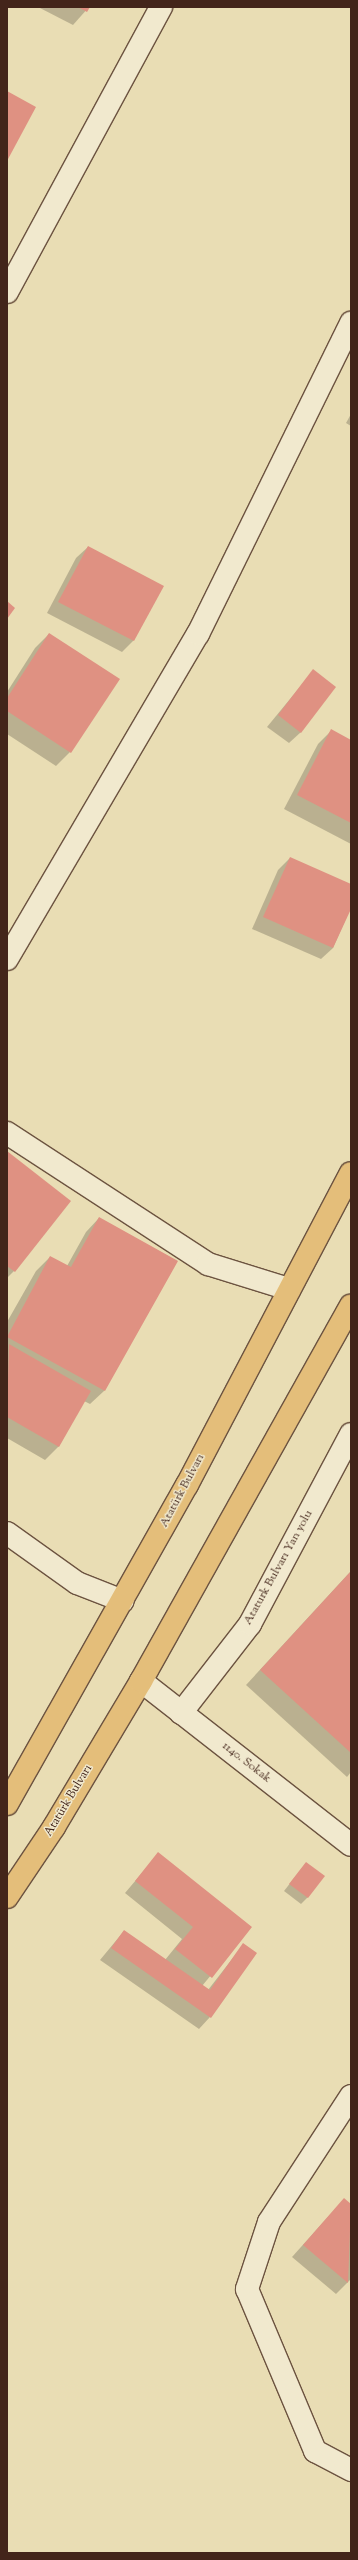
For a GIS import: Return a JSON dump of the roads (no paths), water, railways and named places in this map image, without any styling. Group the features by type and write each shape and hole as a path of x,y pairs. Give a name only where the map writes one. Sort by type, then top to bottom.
{"highway":[{"name":"Atatürk Bulvarı","path":"7,1804 123,1601 351,1174"},
{"name":"Atatürk Bulvarı","path":"7,1898 54,1827 141,1681 351,1306"}],"street":[{"path":"7,292 161,7"},
{"path":"7,959 198,634 351,323"},
{"path":"7,1133 208,1264 289,1289"},
{"name":"Ataturk Bulvarı Yan yolu","path":"181,1713 250,1624 351,1434"},
{"path":"7,1533 77,1583 123,1601"},
{"name":"1140. Sokak","path":"141,1681 351,1845"},
{"path":"351,2096 269,2222 247,2289 315,2451 351,2470"}]}
